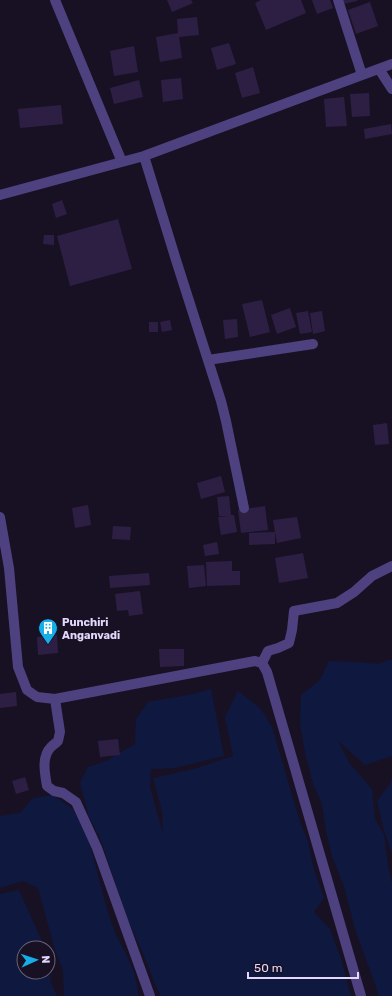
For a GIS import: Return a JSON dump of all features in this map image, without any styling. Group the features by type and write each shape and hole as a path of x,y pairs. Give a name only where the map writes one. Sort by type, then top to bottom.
{"street":[{"path":"56,0 122,162"},
{"path":"338,0 362,75"},
{"path":"0,196 144,156 391,64"},
{"path":"379,68 392,89"},
{"path":"144,156 226,421 244,508"},
{"path":"208,360 313,344"},
{"path":"0,518 9,568 18,667 27,690 37,697 55,699 255,661 262,662"},
{"path":"262,662 268,651 289,643 294,611 337,603 354,592 372,576 392,566"},
{"path":"262,662 267,672 361,996"},
{"path":"55,699 60,732 58,741 49,748 46,757 44,770 47,786 54,791 63,793 76,802 97,848 150,996"}],"water":[{"path":"392,659 392,756 365,765 338,741 350,764 372,789 375,819 384,835 392,883 392,996 378,996 355,929 344,886 332,856 322,804 313,784 305,753 300,724 301,695 320,680 329,661 378,664"},
{"path":"211,689 224,756 175,768 151,769 150,787 163,834 162,811 153,778 194,769 233,756 225,717 238,691 261,709 272,727 300,822 308,842 313,866 324,898 314,912 330,929 341,959 351,996 161,996 155,984 128,920 100,838 89,817 80,783 88,767 106,761 135,744 136,719 148,702 193,694"},
{"path":"392,778 392,853 384,831 377,801 390,784"},
{"path":"53,795 73,809 88,837 108,913 116,935 134,972 139,996 64,996 63,970 56,952 56,940 52,940 38,888 23,881 0,888 0,816 20,813 33,798"},
{"path":"19,890 41,940 16,940 16,980 51,980 57,996 0,996 0,894"}],"building":[{"path":"167,0 191,0 193,3 172,12"},
{"path":"261,0 301,0 306,13 266,30 255,3"},
{"path":"312,0 330,0 333,8 317,14"},
{"path":"342,0 357,0 357,1 343,4"},
{"path":"370,2 378,26 356,34 348,10"},
{"path":"197,17 199,35 179,37 182,58 160,62 156,37 178,33 177,19"},
{"path":"229,43 236,64 217,70 211,48"},
{"path":"134,46 138,72 114,76 110,51"},
{"path":"253,67 260,93 242,98 235,73"},
{"path":"181,78 183,99 163,102 161,80"},
{"path":"139,80 143,97 114,104 110,88"},
{"path":"369,93 370,116 352,117 350,94"},
{"path":"344,97 347,126 326,127 324,99"},
{"path":"61,105 63,124 20,128 18,109"},
{"path":"391,124 392,134 365,139 364,129"},
{"path":"62,200 67,214 56,218 52,204"},
{"path":"118,219 132,269 70,286 57,236"},
{"path":"44,235 54,235 54,245 43,244"},
{"path":"262,300 270,332 250,337 242,304"},
{"path":"290,308 296,327 277,334 271,315"},
{"path":"308,311 312,332 300,334 296,313"},
{"path":"322,311 325,331 313,334 310,313"},
{"path":"237,319 238,337 225,339 223,320"},
{"path":"170,320 172,330 162,332 160,322"},
{"path":"149,322 158,322 158,332 149,332"},
{"path":"387,423 389,444 375,445 373,425"},
{"path":"221,476 225,492 201,499 197,483"},
{"path":"229,496 231,515 234,515 237,532 221,535 218,517 229,516 219,516 217,497"},
{"path":"88,505 91,525 75,528 72,508"},
{"path":"265,506 268,530 241,533 238,510"},
{"path":"297,517 301,538 277,543 273,520"},
{"path":"113,526 131,527 130,540 112,539"},
{"path":"275,532 275,544 249,545 249,533"},
{"path":"217,542 219,554 205,556 203,545"},
{"path":"303,553 308,578 279,583 275,558"},
{"path":"232,561 232,571 240,571 240,585 207,586 206,562"},
{"path":"204,565 206,586 189,588 187,566"},
{"path":"149,573 150,585 110,588 109,576"},
{"path":"140,591 143,614 129,616 128,610 117,611 115,594"},
{"name":"Punchiri Anganvadi","path":"57,635 58,653 38,655 37,637"},
{"path":"159,649 184,649 184,666 160,667"},
{"path":"16,692 17,706 0,708 0,694"},
{"path":"118,739 120,755 100,757 98,741"},
{"path":"25,777 29,790 16,794 12,781"}],"place":[{"name":"Punchiri Anganvadi","path":"48,645"}]}
